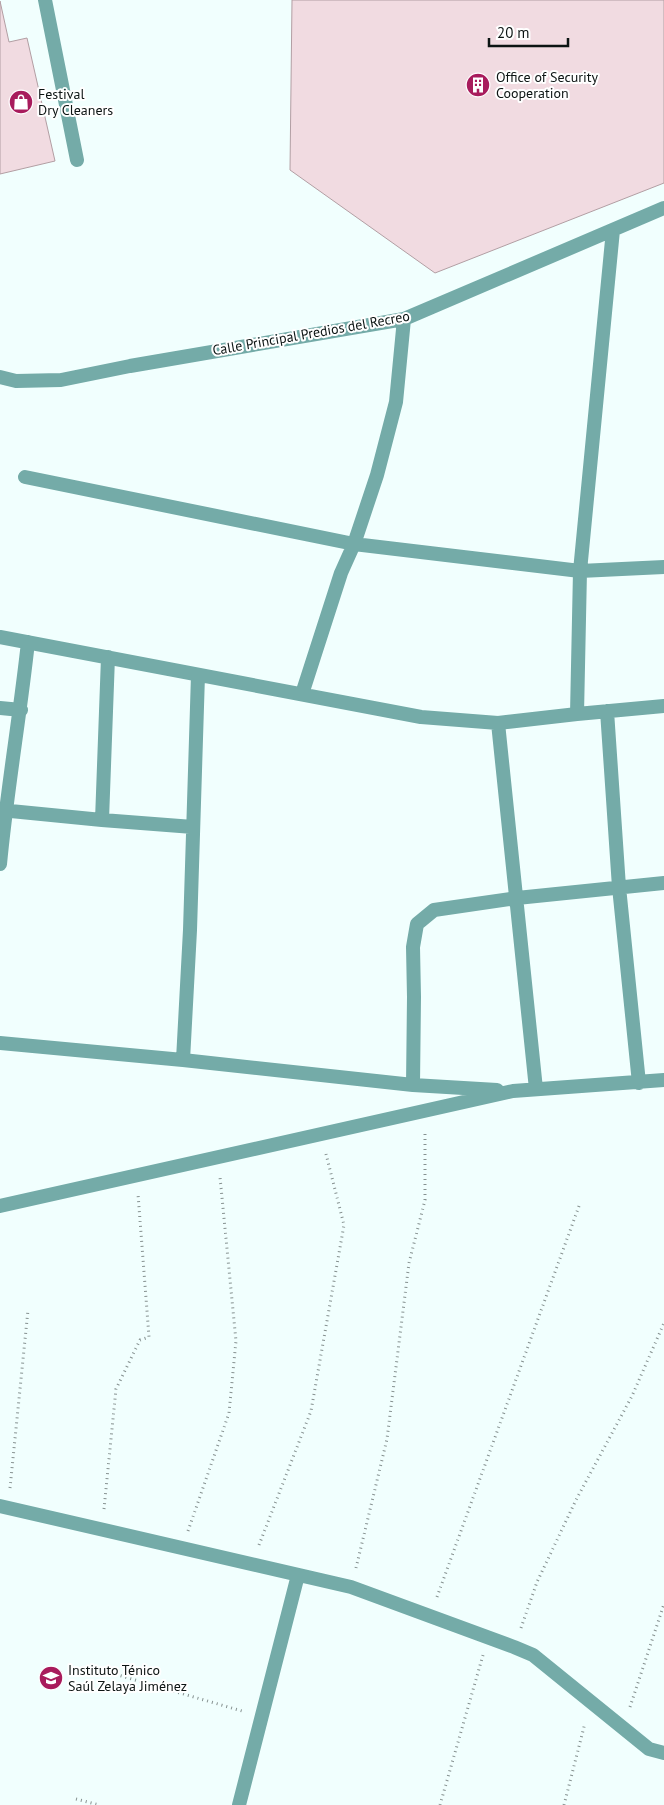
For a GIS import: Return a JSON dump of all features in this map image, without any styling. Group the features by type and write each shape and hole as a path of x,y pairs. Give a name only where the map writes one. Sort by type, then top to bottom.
{"street":[{"path":"45,0 77,160"},
{"name":"Calle Principal Predios del Recreo","path":"0,376 16,381 61,380 130,366 404,319 664,208"},
{"path":"577,714 580,571 613,230"},
{"path":"302,694 377,475 396,402 404,319"},
{"path":"25,477 354,544 580,571 664,567"},
{"path":"0,637 421,718 498,723 664,706"},
{"path":"0,864 3,810 21,710 28,642"},
{"path":"102,820 108,657"},
{"path":"183,1060 190,930 198,675"},
{"path":"0,708 21,710"},
{"path":"607,711 619,887 640,1083"},
{"path":"498,723 536,1089"},
{"path":"3,810 193,828"},
{"path":"413,1085 413,948 417,924 434,910 517,898 664,883"},
{"path":"0,1043 183,1060 413,1085 512,1091"},
{"path":"0,1206 512,1091 664,1080"},
{"path":"4,1507 351,1587 514,1647 533,1655 650,1748 664,1753"},
{"path":"240,1805 298,1575"}],"path":[{"path":"351,1587 387,1439 409,1263 425,1200 425,1111"},
{"path":"252,1564 312,1411 344,1225 321,1134"},
{"path":"182,1548 229,1413 236,1341 218,1157"},
{"path":"102,1530 116,1389 140,1340 150,1337 136,1175"},
{"path":"430,1616 579,1206"},
{"path":"4,1507 28,1310"},
{"path":"514,1647 537,1582 576,1500 632,1396 664,1324"},
{"path":"623,1727 664,1604"},
{"path":"440,1805 488,1638"},
{"path":"111,1673 262,1716"},
{"path":"564,1805 591,1701"},
{"path":"76,1799 99,1805"}],"building":[{"name":"Office of Security Cooperation","path":"292,0 664,0 664,183 435,273 290,170"},
{"name":"Festival Dry Cleaners","path":"0,1 9,42 27,38 55,161 0,174"}],"place":[{"name":"Office of Security Cooperation","path":"478,85"},
{"name":"Festival Dry Cleaners","path":"21,102"},
{"name":"Instituto Ténico Saúl Zelaya Jiménez","path":"51,1678"}]}
